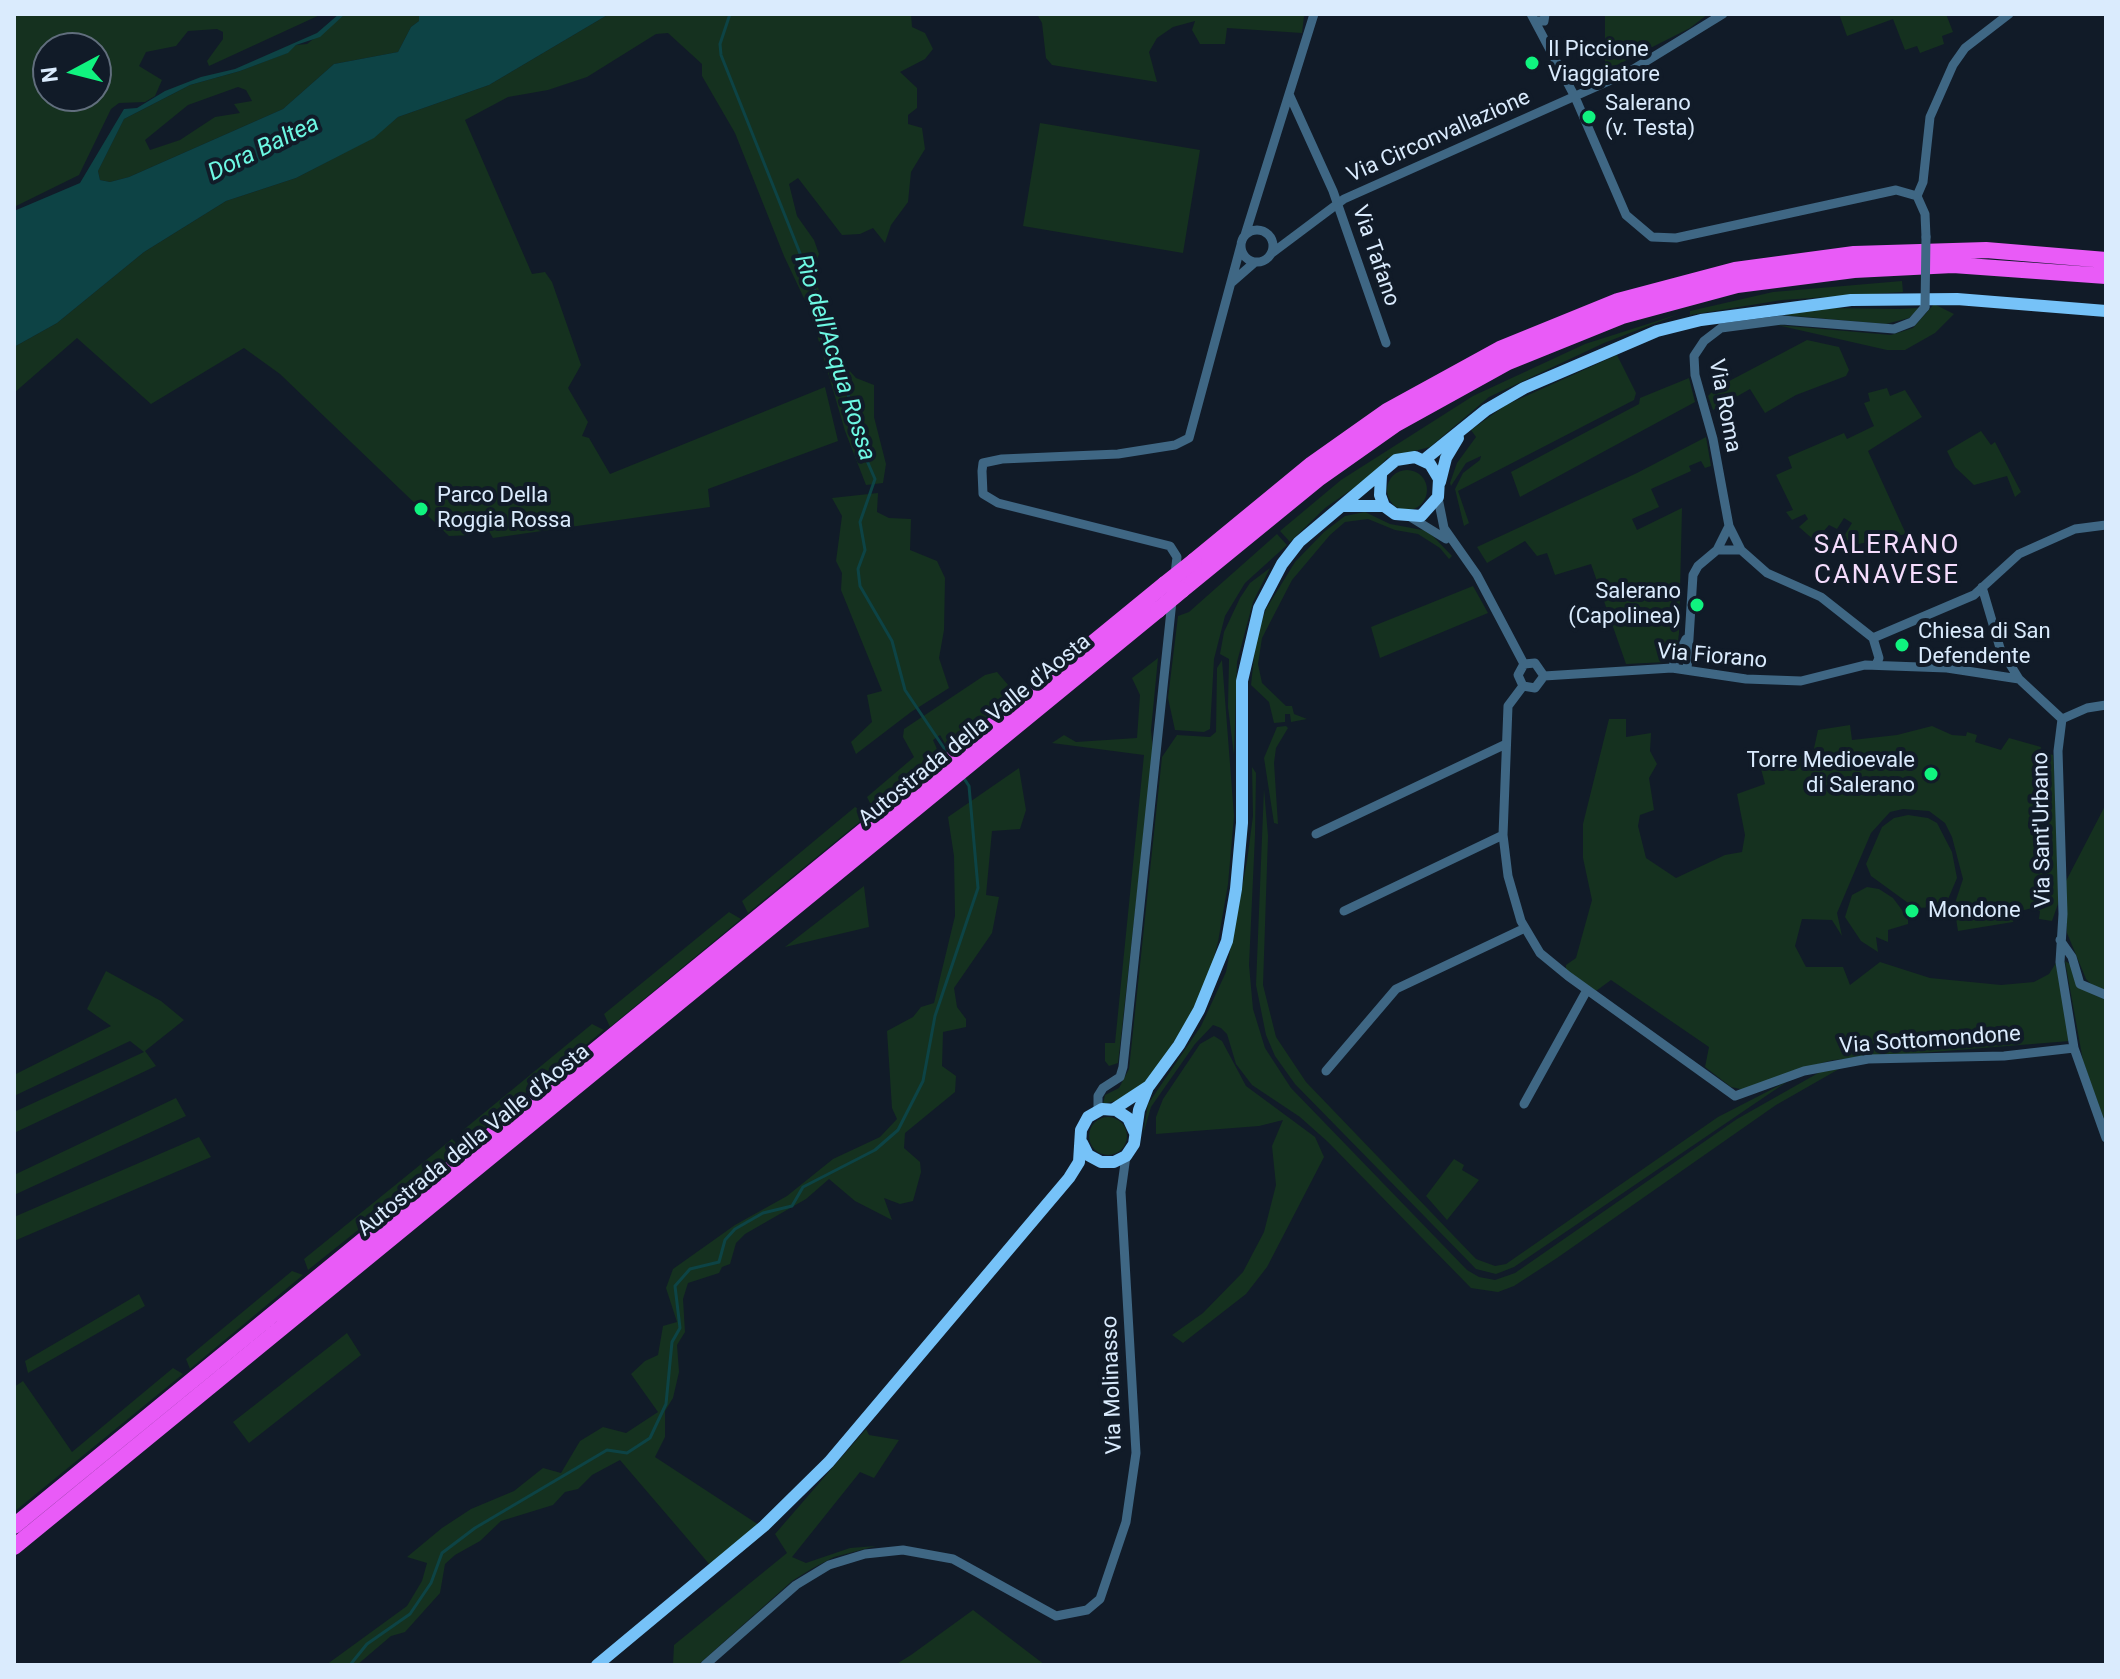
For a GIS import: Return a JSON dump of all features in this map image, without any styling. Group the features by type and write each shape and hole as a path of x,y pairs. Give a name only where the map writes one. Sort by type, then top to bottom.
{"highway":[{"name":"Autostrada della Valle d'Aosta","path":"1035,701 1165,584 1312,464 1387,411 1500,349 1618,301 1735,270 1854,254 1986,250 2106,260"},
{"name":"Autostrada della Valle d'Aosta","path":"14,1526 195,1387 1021,712 1158,610 1318,479 1396,424 1508,362 1622,316 1737,285 1854,270 1953,265 2106,276"},
{"name":"Autostrada della Valle d'Aosta","path":"14,1547 195,1387"}],"main road":[{"path":"1424,460 1486,410 1524,388 1657,331 1701,320 1851,300 1957,299 2106,311"},
{"path":"1381,475 1379,492 1384,506 1395,514 1412,518 1425,513 1438,498 1446,458 1462,432"},
{"path":"1069,1178 1126,1156 1132,1147 1149,1086 1199,1010 1227,941 1242,823 1242,681 1259,608 1282,564 1299,542 1381,475 1390,463 1404,457 1424,460 1434,469 1440,482"},
{"path":"1344,506 1384,506"},
{"path":"597,1665 764,1526 829,1462 1069,1178 1079,1162 1083,1124 1098,1111 1114,1109 1149,1086"},
{"path":"1114,1109 1128,1118 1135,1133"},
{"path":"1082,1143 1088,1155 1104,1162"}],"street":[{"path":"1098,1111 1098,1096 1103,1088 1120,1077 1123,1067 1177,557 1163,543 998,503 983,494 980,478 983,463 990,461 1118,454 1175,445 1189,438 1197,419 1227,289 1314,14"},
{"path":"1533,17 1544,21 1545,14"},
{"name":"Via Circonvallazione","path":"1272,253 1338,203 1575,97 1667,51 1723,14"},
{"path":"1991,14 1996,25"},
{"path":"1533,17 1575,97 1626,215 1640,230 1652,237 1676,238 1884,191 1907,191 1917,196 1923,182 1930,117 1953,65 1965,48 2009,14"},
{"name":"Via Tafano","path":"1289,94 1338,203 1386,343"},
{"name":"Via Roma","path":"1873,638 1821,597 1767,573 1741,550 1729,526 1713,439 1695,375 1694,356 1697,348 1721,328 1782,320 1894,329 1912,322 1925,307 1925,214 1917,196"},
{"path":"1227,289 1237,275 1272,253 1273,242 1263,231 1254,204"},
{"path":"1243,240 1263,231 1278,235 1300,231"},
{"path":"1243,240 1246,258 1255,262"},
{"path":"1438,498 1440,520 1477,575 1524,664"},
{"path":"1412,518 1438,531 1457,549"},
{"path":"1876,665 1879,658 1873,638 1974,595 2019,554 2075,529 2106,525"},
{"path":"1687,670 1693,575 1698,566 1717,550 1729,526"},
{"path":"1717,550 1741,550"},
{"path":"1982,587 2000,648 2019,679 2062,719 2087,708 2106,705"},
{"path":"1672,668 1690,632"},
{"path":"1535,663 1544,676 1535,688 1523,686 1518,675 1524,664 1535,663"},
{"name":"Via Fiorano","path":"1544,676 1672,668 1746,679 1801,681 1876,665 1993,672 2019,679"},
{"name":"Via Sottomondone","path":"1523,686 1508,706 1503,835 1508,876 1525,928 1540,953 1735,1096 1804,1071 1868,1059 2004,1056 2074,1048"},
{"name":"Via Sant'Urbano","path":"2062,719 2058,751 2063,914 2060,962 2074,1048 2106,1138"},
{"path":"1316,834 1506,744"},
{"path":"1344,911 1503,835"},
{"path":"1326,1071 1396,989 1525,928"},
{"name":"Via Sant'Urbano","path":"2060,940 2072,957 2080,984 2106,995"},
{"path":"1524,1104 1587,990"},
{"path":"1121,1192 1126,1156"},
{"path":"1104,1162 1121,1192"},
{"name":"Via Molinasso","path":"705,1665 796,1585 829,1565 865,1554 903,1550 953,1559 1056,1616 1087,1610 1100,1599 1126,1522 1136,1453 1121,1192"}],"shaded area":[{"path":"14,14 322,14 209,66 207,61 223,39 223,32 217,29 188,31 176,46 146,52 139,66 162,80 155,96 145,102 119,103 112,108 112,32 32,32 32,112 110,112 79,175 14,207"},
{"path":"345,14 419,14 419,21 411,27 398,52 334,64 283,109 129,177 110,182 100,180 98,171 124,119 190,85 240,71 287,53 296,45 307,44","holes":["238,87 246,90 252,101 234,104 240,113 215,117 180,140 150,150 145,140 188,105"]},
{"path":"609,14 911,14 912,27 925,33 933,49 925,59 900,72 917,88 917,108 908,115 908,124 922,128 925,149 911,172 908,202 891,225 885,243 873,228 860,234 842,235 798,178 789,184 797,216 814,240 819,254 814,267 816,281 841,361 856,378 874,385 874,417 886,464 883,483 866,485 845,431 810,311 784,256 735,133 702,76 702,64 668,33 656,34 587,77 548,90 508,97 465,120 532,274 545,272 552,282 581,365 568,388 588,422 582,436 589,438 610,474 825,387 838,441 708,489 710,507 493,538 483,521 472,523 473,535 449,536 280,374 244,348 151,404 77,338 14,393 14,347 57,323 144,252 226,201 296,178 373,138 398,117 489,85"},
{"path":"1037,14 1304,16 1302,33 1227,28 1225,44 1200,44 1192,30 1195,21 1173,27 1157,38 1149,52 1157,82 1052,65 1046,58 1042,23"},
{"path":"1605,14 1708,14 1690,28 1605,71"},
{"path":"1839,14 1946,14 1953,32 1942,36 1944,44 1920,53 1917,46 1905,50 1893,19 1847,36"},
{"path":"1040,123 1200,150 1183,253 1023,226"},
{"path":"1902,281 1903,292 1782,300 1690,315 1690,311 1773,292"},
{"path":"1934,304 1954,314 1935,333 1905,350 1887,350 1777,325 1891,335 1913,328"},
{"path":"1822,308 1919,308 1909,318 1886,324 1783,315"},
{"path":"1679,314 1604,343 1489,397 1430,447 1387,458 1371,476 1325,508 1290,542 1280,531 1341,480 1473,396 1585,344"},
{"path":"1807,340 1839,347 1849,370 1846,376 1796,395 1765,413 1750,389 1713,410 1708,396 1716,388"},
{"path":"1617,355 1636,393 1634,400 1458,491 1469,523 1464,526 1455,489 1463,473 1481,456 1466,463 1451,486 1450,483 1457,463 1476,437 1471,430 1506,405"},
{"path":"1689,378 1695,402 1520,497 1511,472 1639,404 1640,398"},
{"path":"1887,388 1890,396 1905,390 1922,417 1868,451 1906,534 1854,545 1843,538 1852,523 1844,518 1837,529 1829,525 1815,541 1799,527 1808,519 1805,514 1792,520 1786,512 1793,510 1776,475 1792,468 1788,457 1844,433 1847,439 1874,426 1864,403 1870,401 1868,393"},
{"path":"1981,431 1991,445 1995,442 2021,492 2015,497 2007,476 1974,485 1955,467 1947,451"},
{"path":"1706,437 1711,466 1705,468 1701,461 1689,466 1691,471 1651,489 1659,507 1632,519 1637,530 1682,508 1679,633 1677,649 1666,662 1626,664 1591,564 1555,575 1547,553 1537,556 1525,541 1487,563 1477,547 1637,473"},
{"path":"1407,470 1421,476 1427,490 1421,504 1407,510 1393,504 1387,490 1393,476"},
{"path":"878,493 877,512 889,518 911,519 910,550 937,561 945,578 944,630 939,658 949,688 911,712 856,754 851,742 872,722 867,695 882,691 841,590 842,573 836,561 842,516 832,498"},
{"path":"1365,512 1390,524 1428,531 1452,556 1449,559 1440,548 1418,534 1395,530 1368,519 1345,522 1330,535 1292,580 1262,638 1258,664 1262,683 1286,706 1292,706 1294,714 1307,719 1291,722 1290,714 1285,714 1285,722 1274,723 1269,702 1251,685 1256,638 1266,609 1295,562 1324,532 1345,516"},
{"path":"1277,534 1287,545 1245,583 1225,616 1214,659 1210,729 1204,732 1175,730 1168,698 1178,616 1189,612"},
{"path":"1270,568 1253,602 1237,662 1234,755 1228,707 1229,659 1220,654 1224,632 1250,583"},
{"path":"1473,586 1488,613 1380,658 1371,627"},
{"path":"1158,658 1151,730 1153,751 1118,1063 1109,1066 1105,1061 1105,1043 1115,1043 1144,755 1052,743 1064,735 1076,742 1137,738 1140,695 1132,678"},
{"path":"1222,660 1234,816 1228,884 1210,972 1187,1022 1150,1077 1129,1098 1103,1104 1105,1095 1119,1088 1129,1069 1162,757 1177,735 1210,737 1216,732 1217,668"},
{"path":"997,672 1015,693 948,749 940,735 933,740 940,756 873,809 867,797 914,757 903,737 904,729 985,675"},
{"path":"1609,719 1626,719 1626,737 1651,733 1650,751 1657,764 1649,778 1654,810 1640,815 1638,826 1646,858 1676,878 1725,855 1742,852 1745,835 1737,794 1765,784 1760,765 1813,753 1818,730 1850,725 1852,740 1897,735 1932,726 1952,735 1966,736 1967,732 1977,735 1975,742 2001,750 2009,738 2041,747 2040,752 2053,755 2060,898 2052,921 2039,919 2040,911 2032,908 2017,912 2013,922 1958,931 1954,906 1963,879 1952,837 1945,823 1929,811 1903,809 1890,812 1871,833 1837,913 1842,936 1832,920 1802,919 1795,946 1806,967 1843,967 1850,985 1880,962 1930,978 2001,985 2034,982 2049,974 2056,963 2070,1041 1833,1060 1792,1071 1745,1090 1731,1087 1705,1067 1709,1047 1611,980 1596,991 1566,970 1566,965 1576,958 1592,900 1583,858 1583,824"},
{"path":"1277,727 1288,728 1276,748 1274,763 1278,824 1274,823 1264,758"},
{"path":"1252,767 1256,773 1249,965 1253,1009 1265,1048 1291,1088 1467,1270 1479,1277 1495,1280 1515,1273 1737,1119 1820,1072 1839,1069 1776,1105 1557,1258 1514,1286 1498,1292 1471,1288 1328,1142 1300,1117 1252,1085 1236,1064 1227,1034 1221,1028 1213,1025 1195,1044 1151,1107 1143,1134 1148,1104 1201,1026 1226,972 1253,816"},
{"path":"1019,768 1026,810 1020,829 992,831 986,895 999,897 992,933 954,988 957,1007 966,1019 966,1027 943,1032 942,1066 956,1076 955,1092 905,1133 904,1148 920,1162 921,1172 913,1201 900,1204 884,1198 892,1220 855,1201 829,1179 806,1199 745,1234 736,1243 730,1264 722,1267 719,1273 688,1283 683,1299 685,1332 677,1345 679,1372 673,1398 665,1411 665,1437 655,1457 759,1525 710,1565 620,1460 592,1475 578,1489 565,1492 553,1505 501,1521 480,1541 455,1555 445,1564 440,1593 405,1632 391,1636 357,1665 326,1665 407,1606 422,1581 427,1563 407,1557 442,1528 471,1509 514,1491 543,1468 561,1473 580,1441 603,1427 626,1433 658,1412 631,1374 645,1361 658,1355 663,1326 677,1322 666,1288 673,1269 735,1225 787,1196 833,1159 880,1137 897,1119 892,1108 887,1031 913,1017 921,1007 934,1003 955,916 954,856 948,817"},
{"path":"1264,789 1268,836 1263,985 1276,1037 1306,1082 1476,1259 1495,1266 1506,1264 1718,1117 1788,1081 1514,1267 1496,1274 1476,1269 1295,1084 1275,1056 1266,1035 1256,985"},
{"path":"2106,804 2106,991 2094,987 2086,979 2067,933 2065,883"},
{"path":"855,807 868,815 748,913 742,901"},
{"path":"1908,815 1928,818 1937,823 1952,852 1957,878 1946,904 1940,907 1915,908 1871,876 1866,864 1882,827 1894,818"},
{"path":"864,886 869,927 785,947"},
{"path":"1867,887 1879,889 1893,898 1908,918 1908,924 1888,930 1888,942 1876,937 1878,952 1861,941 1845,917 1852,895"},
{"path":"729,912 741,919 610,1027 604,1014"},
{"path":"2065,961 2072,965 2090,993 2106,1000 2106,1125 2083,1061"},
{"path":"106,971 161,1001 184,1020 145,1051 156,1066 14,1133 14,1112 144,1052 130,1041 14,1096 14,1075 111,1026 87,1009"},
{"path":"592,1024 604,1030 466,1143 462,1131"},
{"path":"1214,1036 1222,1041 1246,1086 1315,1137 1324,1157 1267,1267 1246,1294 1183,1343 1172,1335 1203,1313 1243,1272 1264,1232 1276,1185 1272,1146 1283,1120 1259,1126 1156,1134 1156,1117 1163,1099 1200,1044"},
{"path":"176,1098 186,1116 14,1195 14,1175"},
{"path":"1108,1117 1121,1123 1127,1136 1121,1149 1108,1155 1095,1149 1089,1136 1095,1123"},
{"path":"199,1137 211,1157 14,1241 14,1217"},
{"path":"452,1139 461,1148 308,1270 304,1259"},
{"path":"1454,1159 1464,1165 1462,1170 1479,1180 1447,1220 1426,1196"},
{"path":"292,1271 303,1275 190,1369 186,1359"},
{"path":"139,1294 145,1306 28,1373 25,1361"},
{"path":"347,1333 361,1355 249,1443 233,1422"},
{"path":"173,1368 183,1374 14,1512 14,1387 23,1381 72,1452"},
{"path":"866,1429 869,1435 899,1440 874,1478 860,1472 792,1557 806,1563 850,1548 876,1546 834,1557 813,1568 792,1581 698,1665 673,1665 674,1645 787,1553 775,1534"},
{"path":"973,1610 1045,1665 895,1665 911,1655"}],"water":[{"name":"Dora Baltea","path":"339,14 345,14 320,37 296,45 288,53 190,85 124,119 98,171 100,180 110,182 129,177 283,109 334,64 398,52 411,27 419,21 419,14 609,14 489,85 398,117 374,138 296,178 226,201 144,252 57,323 14,347 14,211 80,183 124,109 137,108 165,91 201,77 235,69 317,33"}],"waterway":[{"name":"Rio dell'Acqua Rossa","path":"730,14 720,44 721,55 817,296 822,338 848,394 857,438 875,479 860,522 865,550 858,569 860,586 892,641 905,690 948,754"},
{"name":"Rio dell'Acqua Rossa","path":"350,1665 367,1644 410,1614 431,1583 442,1553 475,1528 607,1450 627,1453 650,1438 666,1404 672,1342 680,1328 675,1286 690,1269 719,1262 725,1240 735,1229 763,1213 792,1206 803,1187 875,1150 898,1130 923,1081 935,1016 978,888 969,786 963,777"}],"place":[{"name":"Il Piccione Viaggiatore","path":"1532,63"},
{"name":"Salerano (v. Testa)","path":"1589,117"},
{"name":"Parco Della Roggia Rossa","path":"421,509"},
{"name":"Salerano (Capolinea)","path":"1697,605"},
{"name":"Chiesa di San Defendente","path":"1902,645"},
{"name":"Torre Medioevale di Salerano","path":"1931,774"},
{"name":"Mondone","path":"1912,911"}],"district":[{"name":"SALERANO CANAVESE","path":"1887,561"}]}
